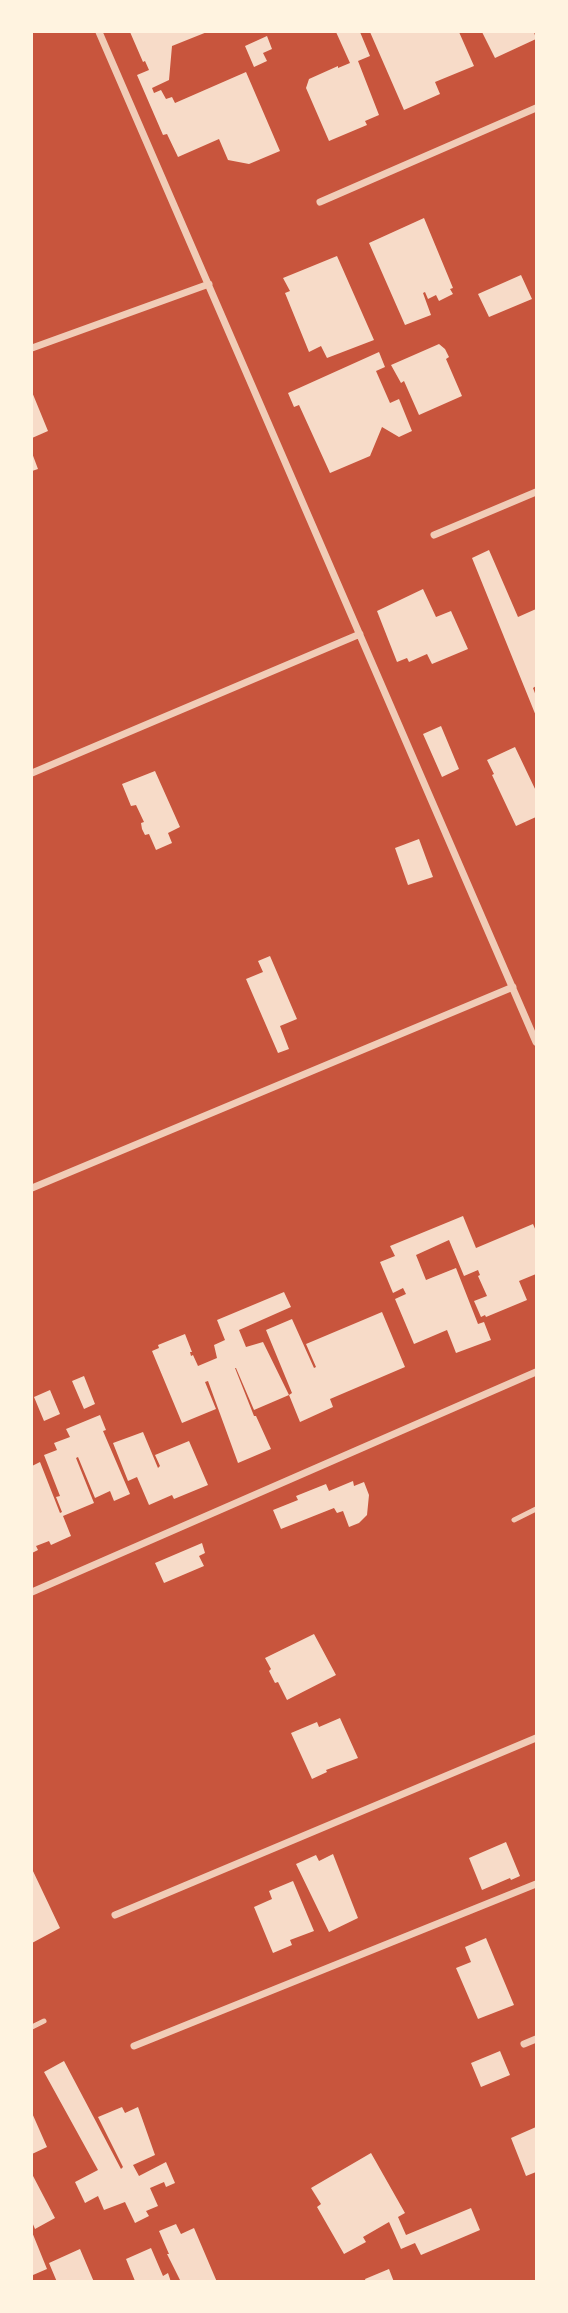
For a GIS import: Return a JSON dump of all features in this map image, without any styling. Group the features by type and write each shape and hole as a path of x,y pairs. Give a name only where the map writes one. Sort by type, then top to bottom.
{"street":[{"path":"99,32 537,1042"},
{"path":"320,202 537,107"},
{"path":"32,348 208,284"},
{"path":"435,535 537,492"},
{"path":"32,773 360,634"},
{"path":"32,1188 513,987"},
{"path":"32,1592 537,1372"},
{"path":"115,1915 537,1738"},
{"path":"134,2046 537,1884"},
{"path":"524,2044 537,2039"}],"lane":[{"path":"514,1520 537,1509"},
{"path":"32,2027 44,2021"}],"building":[{"path":"130,32 207,32 172,46 169,80 152,88 154,93 161,90 166,99 172,97 175,103 246,72 280,151 249,164 228,160 219,139 178,157 167,134 163,135 137,75 149,70"},
{"path":"336,32 360,32 370,56 358,61 379,115 365,121 367,125 329,141 306,88 309,79 350,63"},
{"path":"370,32 459,32 474,66 435,82 440,94 404,110"},
{"path":"482,32 534,32 536,39 495,58"},
{"path":"267,36 272,49 263,53 267,61 254,67 245,46"},
{"path":"424,218 453,288 450,289 453,294 439,301 436,295 428,299 425,292 423,293 431,315 405,325 369,243"},
{"path":"337,256 374,340 327,358 321,346 309,352 285,293 290,291 283,278"},
{"path":"521,275 532,299 489,317 478,294"},
{"path":"439,344 449,357 446,359 462,396 419,415 404,381 401,383 391,365"},
{"path":"379,352 385,367 376,371 390,403 399,399 412,431 399,437 382,427 370,456 330,473 299,405 294,407 288,393"},
{"path":"32,392 48,431 32,438"},
{"path":"32,453 38,469 32,471"},
{"path":"489,550 518,617 536,609 536,686 533,688 536,696 536,716 472,558"},
{"path":"423,589 436,617 451,611 468,649 432,664 427,654 409,662 407,658 397,662 377,611"},
{"path":"441,726 459,769 442,777 423,734"},
{"path":"515,747 536,791 536,817 516,826 487,760"},
{"path":"155,771 180,827 168,833 172,843 156,850 149,834 145,835 141,823 144,822 136,805 131,806 122,784"},
{"path":"419,839 433,877 408,885 395,848"},
{"path":"270,956 297,1019 280,1026 289,1049 278,1053 246,979 263,972 258,961"},
{"path":"463,1216 476,1248 533,1224 536,1231 536,1274 519,1281 527,1300 481,1317 474,1301 487,1296 478,1270 464,1276 449,1240 416,1255 426,1280 456,1268 478,1324 484,1322 491,1340 456,1353 447,1330 414,1344 395,1299 406,1294 403,1288 393,1293 380,1262 395,1256 390,1246"},
{"path":"284,1292 291,1307 239,1330 246,1347 263,1342 289,1395 254,1410 235,1368 254,1416 271,1449 238,1463 208,1381 205,1382 216,1409 182,1423 152,1351 159,1348 158,1345 185,1334 191,1356 193,1355 198,1366 217,1358 214,1345 225,1340 217,1320"},
{"path":"382,1312 405,1367 330,1399 333,1407 300,1422 289,1395 292,1393 266,1330 292,1319 314,1368 316,1367 306,1344"},
{"path":"84,1376 95,1404 84,1409 72,1381"},
{"path":"50,1390 60,1414 44,1421 34,1397"},
{"path":"100,1415 106,1430 103,1431 130,1494 114,1501 110,1491 95,1498 78,1457 76,1458 94,1503 63,1516 71,1536 51,1545 49,1541 36,1546 38,1550 32,1553 32,1466 40,1462 60,1513 62,1512 56,1497 60,1496 44,1455 57,1450 54,1443 70,1437 66,1429"},
{"path":"143,1432 158,1468 160,1466 155,1455 189,1441 208,1485 174,1499 172,1495 149,1505 137,1477 128,1481 113,1443"},
{"path":"353,1481 354,1486 364,1482 369,1495 367,1515 359,1523 349,1527 343,1511 337,1513 334,1508 281,1529 273,1510 298,1500 296,1496 326,1484 329,1491"},
{"path":"202,1543 205,1553 199,1556 204,1566 164,1583 155,1563"},
{"path":"314,1634 336,1675 287,1700 278,1682 275,1683 265,1658"},
{"path":"340,1718 358,1758 326,1770 327,1772 312,1779 291,1733 317,1722 319,1727"},
{"path":"506,1842 520,1876 482,1890 469,1858"},
{"path":"333,1854 358,1918 329,1932 296,1864 316,1855 319,1861"},
{"path":"32,1869 60,1928 32,1943"},
{"path":"293,1881 314,1931 290,1940 292,1945 273,1953 254,1907 272,1899 269,1891"},
{"path":"486,1938 514,2005 478,2019 456,1968 471,1962 465,1947"},
{"path":"500,2051 510,2075 481,2087 471,2063"},
{"path":"64,2061 121,2169 123,2167 98,2117 122,2107 125,2113 138,2107 155,2155 133,2165 139,2176 166,2162 175,2183 166,2187 164,2182 150,2188 158,2206 146,2211 149,2216 135,2223 125,2202 104,2210 98,2196 85,2203 75,2182 98,2170 44,2072"},
{"path":"32,2113 47,2147 32,2154"},
{"path":"536,2127 536,2172 526,2176 511,2138"},
{"path":"371,2153 405,2213 398,2217 406,2235 471,2208 480,2230 421,2255 415,2243 401,2249 389,2222 363,2237 366,2242 344,2254 317,2207 321,2204 311,2188"},
{"path":"32,2174 55,2218 35,2229 32,2222"},
{"path":"176,2224 181,2234 194,2228 217,2282 181,2282 159,2231"},
{"path":"32,2232 47,2269 33,2275 32,2272"},
{"path":"151,2248 163,2276 168,2273 171,2282 135,2281 126,2259"},
{"path":"80,2249 94,2282 57,2282 49,2263"},
{"path":"389,2269 394,2282 366,2282 365,2279"}]}
